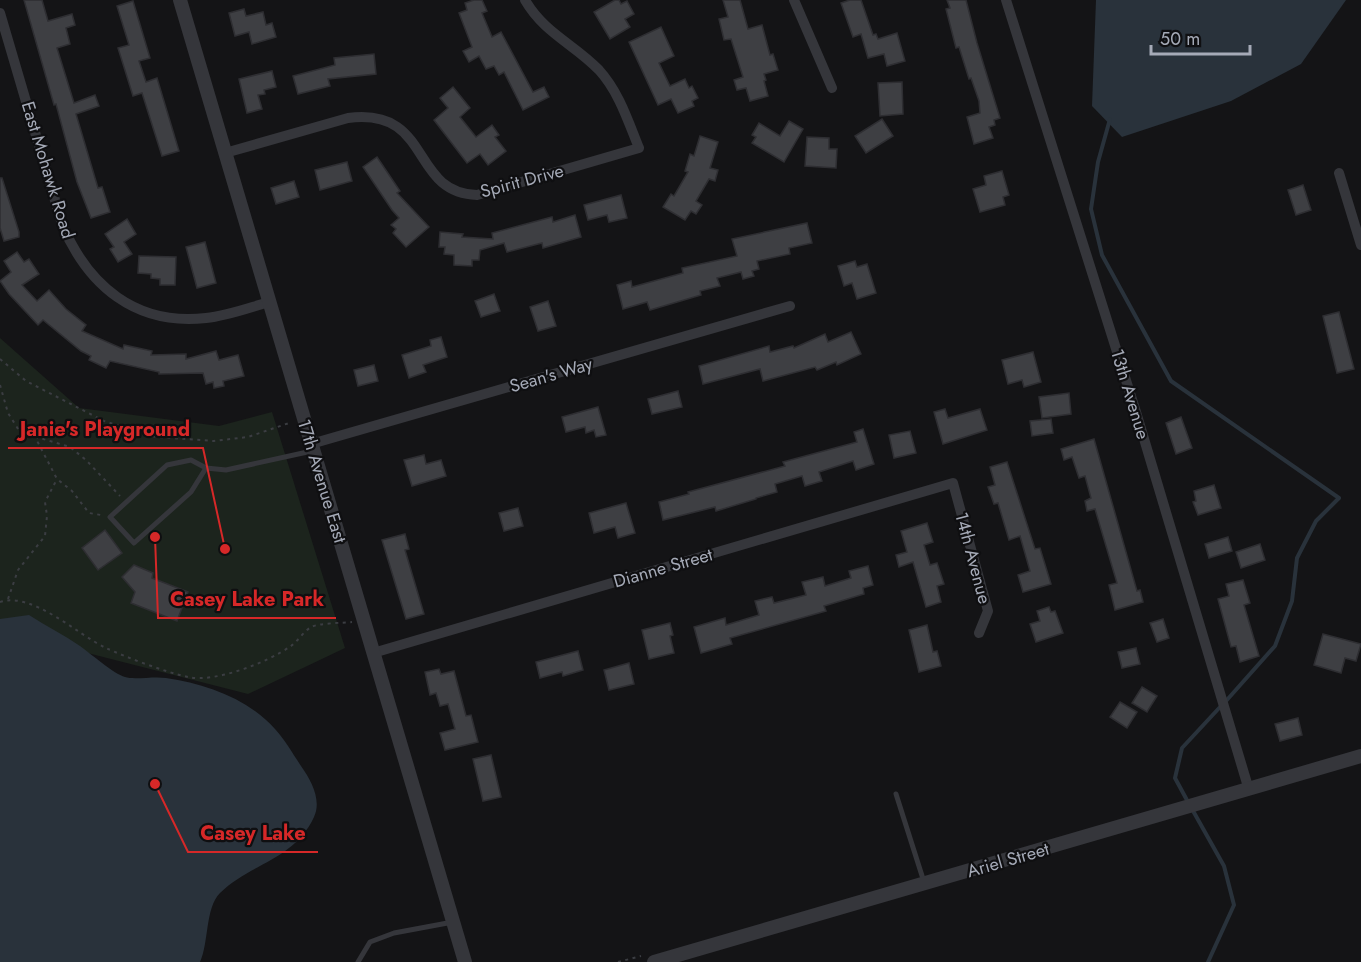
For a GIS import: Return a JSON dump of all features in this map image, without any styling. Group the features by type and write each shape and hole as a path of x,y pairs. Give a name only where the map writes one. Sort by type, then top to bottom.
{"street":[{"name":"17th Avenue East","path":"180,0 465,962"},
{"name":"Spirit Drive","path":"225,153 348,118 376,117 390,122 407,135 432,173 442,183 459,193 477,195 639,148 621,104 600,71 551,33 525,0"},
{"path":"794,0 832,88"},
{"name":"13th Avenue","path":"1006,0 1136,412 1249,790"},
{"name":"East Mohawk Road","path":"0,13 62,224 71,247 84,267 97,281 128,304 164,317 207,318 269,302"},
{"path":"1339,173 1361,245"},
{"name":"Sean's Way","path":"312,447 790,306"},
{"name":"14th Avenue","path":"953,483 988,611 979,633"},
{"name":"Dianne Street","path":"373,653 953,483"},
{"name":"Ariel Street","path":"654,962 1361,756"}],"lane":[{"path":"206,468 191,492 134,543 110,517 167,465 191,460 206,468 226,470 312,447"},
{"path":"896,794 924,884"},
{"path":"358,962 370,942 394,933 453,921"}],"path":[{"path":"0,358 26,381 104,421 156,437 214,441 248,437 304,418"},
{"path":"0,385 8,412 20,432 70,447 86,460 125,502"},
{"path":"34,435 57,479 72,491 89,513 110,517"},
{"path":"8,599 18,570 45,536 47,516 45,502 57,479"},
{"path":"0,602 8,599 24,602 49,613 105,648 189,677 205,679 266,661 292,645 312,626 364,621"}],"shaded area":[{"path":"1096,0 1346,0 1301,64 1231,101 1122,137 1092,106"},
{"path":"0,338 79,408 219,426 272,412 345,648 248,694 68,648 0,654"},
{"path":"29,615 74,642 120,675 129,678 161,678 196,684 239,701 264,718 275,729 312,784 316,797 316,811 295,843 232,883 215,899 209,916 200,962 0,962 0,619"}],"building":[{"path":"24,0 42,0 48,21 72,14 75,25 66,28 70,44 57,48 74,103 95,95 99,106 76,114 98,188 102,187 110,212 91,218 77,182"},
{"path":"482,0 487,11 482,13 492,37 501,32 533,92 544,87 549,97 523,110 504,72 499,75 494,66 486,69 479,56 469,62 463,51 472,47 459,13 467,10 465,3"},
{"path":"619,0 621,4 627,1 634,14 625,19 630,27 610,39 594,12"},
{"path":"723,0 740,0 748,29 762,25 770,55 773,54 778,70 764,74 768,96 750,101 746,88 737,90 734,80 743,77 731,39 724,40 719,19 728,17"},
{"path":"861,0 873,35 876,34 878,39 897,33 905,61 887,66 884,54 868,58 861,34 853,37 841,3"},
{"path":"947,0 966,0 1000,118 994,120 995,125 989,127 993,138 974,144 967,117 980,113 979,101 959,47 956,48 946,9 950,8"},
{"path":"133,1 150,58 139,61 146,82 157,78 179,151 162,156 142,93 133,96 118,48 129,45 117,6"},
{"path":"244,9 246,16 263,12 266,25 272,23 276,37 252,44 249,32 235,36 229,13"},
{"path":"661,27 674,56 659,63 670,86 685,79 689,88 692,86 698,98 692,101 694,106 678,113 671,99 658,105 629,42"},
{"path":"374,54 376,74 328,79 330,86 298,94 293,76 335,65 334,58"},
{"path":"272,71 276,87 264,90 265,94 258,95 262,109 247,113 239,79"},
{"path":"902,82 903,114 880,116 878,83"},
{"path":"453,87 470,108 460,117 476,137 492,125 499,135 495,137 506,151 488,165 480,154 467,163 434,120 448,108 440,98"},
{"path":"882,119 893,136 866,153 855,136"},
{"path":"789,121 803,129 784,162 752,143 756,137 752,135 759,123 780,136"},
{"path":"700,136 718,142 710,168 718,170 715,181 709,179 696,201 702,205 696,214 691,211 685,220 663,207 671,194 674,196 688,172 685,171 690,154 694,156"},
{"path":"807,137 829,138 829,149 837,149 836,168 805,166"},
{"path":"377,157 400,191 397,193 429,227 406,247 393,233 396,229 391,225 399,218 363,167"},
{"path":"347,162 352,181 320,190 315,170"},
{"path":"1002,171 1009,195 1003,197 1005,205 980,212 973,189 986,185 984,176"},
{"path":"0,178 2,178 19,232 19,237 4,241 0,228"},
{"path":"294,181 299,197 276,204 271,188"},
{"path":"1303,185 1311,210 1296,215 1288,190"},
{"path":"621,195 627,218 609,222 607,215 588,220 584,205"},
{"path":"575,215 581,237 543,248 542,243 507,252 504,243 480,250 479,260 472,260 472,266 454,265 454,255 444,254 445,247 439,247 440,232 463,234 462,237 493,239 492,233 552,217 553,222"},
{"path":"127,219 136,234 124,242 132,254 118,262 110,249 114,247 105,234"},
{"path":"807,223 812,243 789,248 790,254 757,261 759,269 752,271 754,276 743,279 741,272 717,278 720,286 700,291 701,295 650,310 647,302 623,309 617,285 631,281 632,287 683,273 682,268 737,256 732,239"},
{"path":"205,242 216,283 197,288 186,247"},
{"path":"17,252 24,262 29,259 39,274 22,285 37,301 49,290 66,309 86,325 82,331 123,349 124,345 152,351 151,355 186,354 186,359 216,351 219,360 238,355 244,376 223,381 224,386 214,388 213,382 206,384 203,373 159,374 159,372 110,361 106,368 89,360 91,356 81,351 43,320 38,325 0,281 11,272 4,261"},
{"path":"139,256 176,257 175,285 160,285 160,279 151,278 151,274 138,273"},
{"path":"855,261 857,267 867,264 876,293 857,299 852,283 844,286 838,266"},
{"path":"494,294 500,311 481,317 475,301"},
{"path":"548,301 556,326 538,331 530,307"},
{"path":"1339,312 1354,369 1337,373 1323,316"},
{"path":"851,332 861,354 837,365 836,362 817,370 815,367 763,381 760,369 703,384 699,366 769,346 770,352 793,346 794,348 825,334 828,342"},
{"path":"441,337 447,357 423,365 426,372 409,378 402,355 431,346 430,340"},
{"path":"1033,352 1041,382 1024,387 1022,380 1008,384 1002,360"},
{"path":"374,365 378,381 358,386 354,370"},
{"path":"678,391 682,407 652,414 648,399"},
{"path":"1069,393 1071,414 1042,418 1039,397"},
{"path":"598,407 606,435 596,437 594,430 586,433 585,427 566,432 562,417"},
{"path":"945,409 948,418 980,409 987,430 943,444 934,412"},
{"path":"1181,417 1192,448 1176,454 1166,423"},
{"path":"1051,419 1053,433 1032,436 1030,421"},
{"path":"863,429 874,464 856,470 853,461 819,472 822,481 805,486 802,476 775,484 777,492 756,499 716,511 715,507 663,520 659,502 785,466 783,462 857,442 854,432"},
{"path":"910,431 916,453 894,458 889,435"},
{"path":"1094,439 1137,591 1140,590 1143,602 1115,610 1109,585 1117,583 1095,509 1087,511 1085,501 1091,498 1085,476 1079,478 1072,457 1064,460 1061,449"},
{"path":"424,455 426,464 441,460 446,476 412,486 404,460"},
{"path":"1007,462 1035,549 1040,548 1051,584 1023,592 1018,575 1030,571 1020,536 1009,540 998,503 994,504 988,487 995,485 990,467"},
{"path":"1214,485 1221,508 1198,515 1193,502 1196,501 1194,491"},
{"path":"626,503 635,533 618,538 615,527 594,533 589,513"},
{"path":"518,508 523,526 504,531 499,513"},
{"path":"927,523 933,542 924,545 930,565 937,563 944,584 937,586 941,602 926,607 913,562 899,567 896,555 907,552 901,531"},
{"path":"105,530 122,553 98,570 82,548"},
{"path":"405,534 409,549 405,550 424,614 406,619 382,540"},
{"path":"1228,537 1232,551 1209,558 1205,544"},
{"path":"1260,544 1265,560 1241,568 1236,552"},
{"path":"134,565 153,573 152,578 188,592 177,621 131,603 135,592 122,577"},
{"path":"868,566 873,585 863,588 864,594 824,606 826,611 730,638 732,644 701,653 694,627 725,618 726,625 759,615 755,601 772,597 774,603 806,595 802,582 823,577 825,586 851,578 849,571"},
{"path":"1243,580 1250,603 1244,605 1259,656 1240,662 1236,646 1231,647 1218,599 1229,596 1226,584"},
{"path":"1049,607 1051,612 1055,611 1063,633 1036,642 1030,624 1040,621 1037,611"},
{"path":"1163,619 1169,638 1157,642 1150,623"},
{"path":"670,623 674,653 649,659 642,630"},
{"path":"927,625 933,652 937,651 941,666 919,672 909,630"},
{"path":"1323,634 1361,644 1356,661 1345,658 1341,673 1314,665"},
{"path":"1136,648 1140,664 1122,668 1118,652"},
{"path":"578,651 583,670 563,676 562,672 540,678 536,662"},
{"path":"629,663 634,684 609,690 604,670"},
{"path":"439,669 441,674 454,671 466,716 471,715 478,742 445,750 440,733 455,729 448,704 440,706 436,693 430,695 425,672"},
{"path":"1142,687 1157,696 1147,712 1132,703"},
{"path":"1120,702 1137,712 1127,728 1110,717"},
{"path":"1298,718 1302,735 1280,741 1275,724"},
{"path":"491,755 501,797 483,801 473,759"}],"waterway":[{"path":"1110,119 1098,162 1091,209 1102,255 1171,381 1339,498 1316,521 1297,558 1292,601 1275,646 1226,701"},
{"path":"1188,802 1175,778 1182,748 1221,706"},
{"path":"1192,809 1224,866 1234,905 1208,962"}],"place":[{"name":"Casey Lake Park","path":"155,537"},
{"name":"Janie's Playground","path":"225,549"},
{"name":"Casey Lake","path":"155,784"}]}
